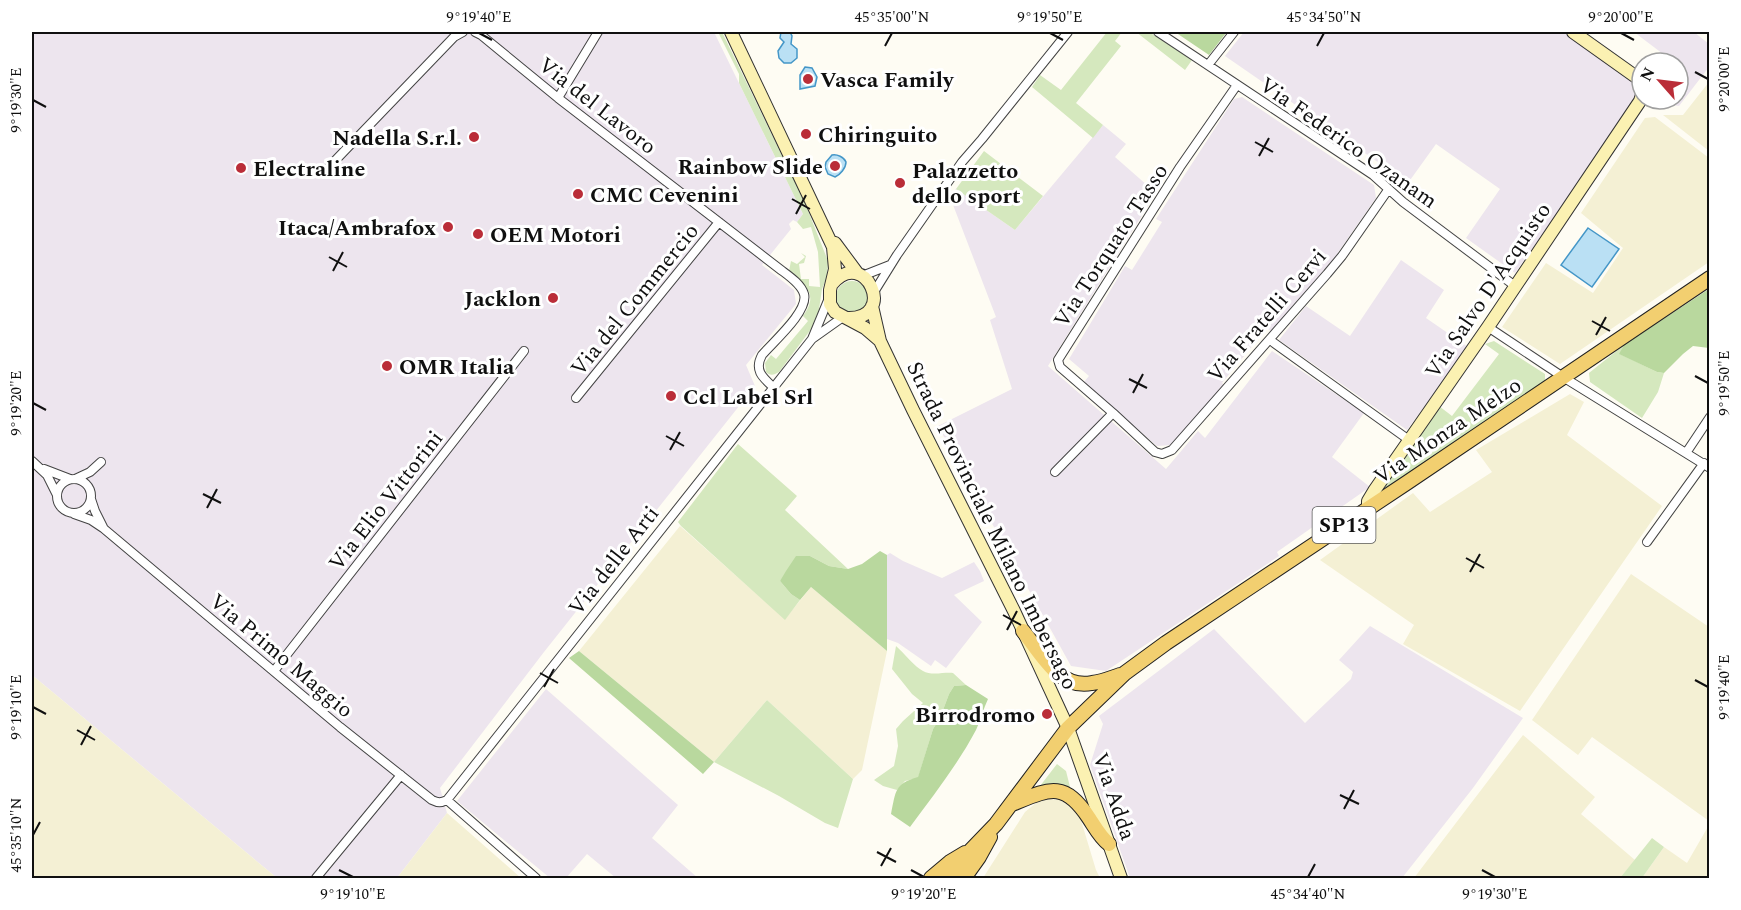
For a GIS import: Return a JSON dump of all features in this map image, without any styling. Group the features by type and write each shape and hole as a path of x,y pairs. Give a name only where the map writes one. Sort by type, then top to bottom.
{"main road":[{"path":"730,32 817,211 838,249 860,275 868,280 874,292 872,306 861,316 845,317 835,312 830,304 835,254 817,211"},
{"path":"1573,32 1630,73"},
{"name":"Via Salvo D'Acquisto","path":"1368,509 1368,501 1374,490 1488,327 1633,111"},
{"path":"832,284 843,275 860,275"},
{"name":"Via Monza Melzo","path":"1068,728 1125,673 1166,644 1710,278"},
{"name":"Strada Provinciale Milano Imbersago","path":"872,306 880,341 1068,728"},
{"name":"Strada Provinciale Milano Imbersago","path":"845,317 865,328 880,341"},
{"path":"1023,632 1057,673 1071,682 1093,683 1125,673"},
{"name":"SP13","path":"950,879 970,851 996,824 1068,728"},
{"name":"Via Adda","path":"1068,728 1121,879"},
{"path":"1011,804 1045,791 1056,790 1065,793 1081,806 1100,835 1109,844"},
{"name":"SP13","path":"964,879 979,857 996,824"},
{"path":"931,879 950,862 970,851"}],"street":[{"path":"327,169 454,37 463,32"},
{"name":"Via del Lavoro","path":"475,32 789,276 802,290 805,296 803,307 758,362 758,370 773,387"},
{"path":"558,98 598,32"},
{"path":"874,292 890,265 957,169 1068,32"},
{"name":"Via Federico Ozanam","path":"1158,32 1373,175 1388,190 1515,286"},
{"path":"1208,66 1234,32"},
{"name":"Via Torquato Tasso","path":"1162,454 1153,451 1059,367 1059,360 1180,167 1237,85"},
{"name":"Via Fratelli Cervi","path":"1162,454 1172,450 1342,256 1388,190"},
{"name":"Via del Commercio","path":"576,398 719,222"},
{"path":"860,275 890,265"},
{"name":"Via delle Arti","path":"445,801 812,339 829,297"},
{"name":"Via delle Arti","path":"812,339 845,317"},
{"path":"1488,327 1563,377 1707,465 1647,542"},
{"path":"1270,340 1409,440"},
{"name":"Via Elio Vittorini","path":"274,671 524,351"},
{"path":"1055,472 1113,413"},
{"path":"1686,453 1710,417"},
{"name":"Via Primo Maggio","path":"32,461 51,480 57,500 63,509 91,520 103,528 340,727 432,800 445,801 536,879"},
{"path":"57,495 61,485 90,472 101,462 94,476 87,508 74,514"},
{"name":"Via Primo Maggio","path":"41,468 84,482 91,494 95,511 103,528"},
{"path":"316,879 402,775"}],"shaded area":[{"path":"32,32 714,32 803,214 797,222 793,220 789,224 791,229 762,265 794,290 796,304 746,365 755,386 544,652 440,788 447,813 397,878 277,878 32,675"},
{"path":"1244,32 1564,32 1630,78 1630,109 1515,273 1466,238 1500,189 1436,144 1408,183 1225,56"},
{"path":"1634,32 1694,32 1709,44 1709,67 1690,92 1690,51 1659,51"},
{"path":"1709,82 1709,151 1663,115 1683,115 1686,111 1690,111 1690,106"},
{"path":"1242,97 1374,185 1376,198 1335,257 1272,332 1267,328 1222,383 1225,386 1171,445 1157,446 1083,383 1089,376 1069,359 1125,266 1132,270 1162,222 1156,219 1234,99"},
{"path":"1655,117 1709,158 1709,262 1560,364 1502,327 1546,263 1593,293 1623,248 1581,213 1645,118"},
{"path":"1103,125 1126,144 1115,157 1156,193 1048,366 1166,469 1198,431 1205,438 1272,351 1364,413 1332,457 1370,487 1277,552 1279,556 1106,671 1071,666 938,426 1012,389 990,320 996,317 950,197 956,189 1015,230"},
{"path":"1401,260 1444,290 1426,318 1468,347 1407,430 1279,340 1306,306 1350,336"},
{"path":"1570,394 1584,402 1567,435 1662,506 1520,711 1403,644 1414,625 1320,560 1413,493 1430,512 1492,472 1476,450"},
{"path":"680,526 785,619 811,587 887,651 862,770 853,779 767,700 714,762 579,651"},
{"path":"890,553 942,578 974,562 980,571 984,581 954,595 982,622 946,668 935,660 931,666 898,643 887,639 887,555"},
{"path":"1631,574 1709,627 1709,821 1592,737 1578,755 1532,720"},
{"path":"1370,626 1523,718 1473,788 1402,878 1130,878 1090,765 1103,724 1099,716 1214,629 1305,723 1351,679 1353,672 1339,660"},
{"path":"32,675 277,878 32,878"},
{"path":"546,689 678,805 652,838 698,878 616,878 587,854 566,878 550,878 457,801"},
{"path":"1523,735 1595,797 1581,814 1635,860 1620,878 1414,878"},
{"path":"1048,799 1060,800 1080,817 1100,878 983,878 1025,812 1037,802"},
{"path":"447,813 521,878 397,878"},
{"path":"1709,825 1709,878 1642,878 1664,847 1687,863"}],"green space":[{"path":"718,32 722,32 805,203 828,261 827,277 822,289 818,316 812,328 779,372 774,374 766,372 765,363 771,355 776,359 808,321 803,316 810,302 809,292 790,273 791,261 797,264 805,257 801,253 806,256 804,263 799,264 801,279 809,279 809,286 820,287 818,252 811,227 803,229 797,222 803,214 739,83 739,74"},
{"path":"1107,32 1122,32 1115,41 1121,46 1076,103 1103,125 1093,138 1032,87 1040,75 1061,90"},
{"path":"1136,32 1149,32 1192,60 1185,70"},
{"path":"1175,32 1225,32 1226,33 1209,55"},
{"path":"984,151 1043,196 1015,230 956,189"},
{"path":"852,281 863,286 868,297 863,308 852,313 841,308 836,297 841,286"},
{"path":"1709,289 1709,348 1693,346 1664,373 1657,372 1619,354 1624,345"},
{"path":"1494,341 1545,374 1545,382 1389,490 1384,486 1439,406 1452,416 1499,354 1485,344"},
{"path":"1624,345 1620,354 1657,372 1664,373 1658,392 1642,418 1590,382 1589,373"},
{"path":"738,444 797,496 785,510 848,569 829,566 810,556 780,581 791,594 800,600 785,620 678,522"},
{"path":"880,551 887,555 887,651 811,587 800,600 791,594 780,581 796,556 810,556 829,566 848,569 862,564"},
{"path":"896,646 923,671 934,674 953,673 966,685 954,686 949,694 933,729 918,778 905,781 897,790 883,786 874,780 894,766 898,746 896,729 923,703 912,694 892,669"},
{"path":"579,651 714,762 703,774 569,658"},
{"path":"966,685 988,699 976,730 910,827 891,814 895,794 904,782 918,777 933,729 949,694 954,686"},
{"path":"767,700 853,779 838,828 714,762"},
{"path":"1057,764 1066,771 1070,787 1068,791 1053,786 1040,786"},
{"path":"1652,838 1664,847 1642,878 1620,878"}],"water":[{"path":"781,32 790,32 791,44 797,49 797,58 791,63 784,63 779,58 778,51 784,42 780,38"},
{"name":"Vasca Family","path":"805,67 812,68 817,77 815,86 800,89 800,75"},
{"name":"Rainbow Slide","path":"832,155 840,156 846,162 845,167 835,177 828,174 825,167"},
{"path":"1588,228 1619,249 1592,287 1561,265"}],"place":[{"name":"Vasca Family","path":"808,79"},
{"name":"Chiringuito","path":"806,134"},
{"name":"Nadella S.r.l.","path":"474,137"},
{"name":"Rainbow Slide","path":"835,166"},
{"name":"Electraline","path":"241,168"},
{"name":"Palazzetto dello sport","path":"900,183"},
{"name":"CMC Cevenini","path":"578,194"},
{"name":"Itaca/Ambrafox","path":"448,227"},
{"name":"OEM Motori","path":"478,234"},
{"name":"Jacklon","path":"553,298"},
{"name":"OMR Italia","path":"387,366"},
{"name":"Ccl Label Srl","path":"671,396"},
{"name":"Birrodromo","path":"1047,714"}]}
